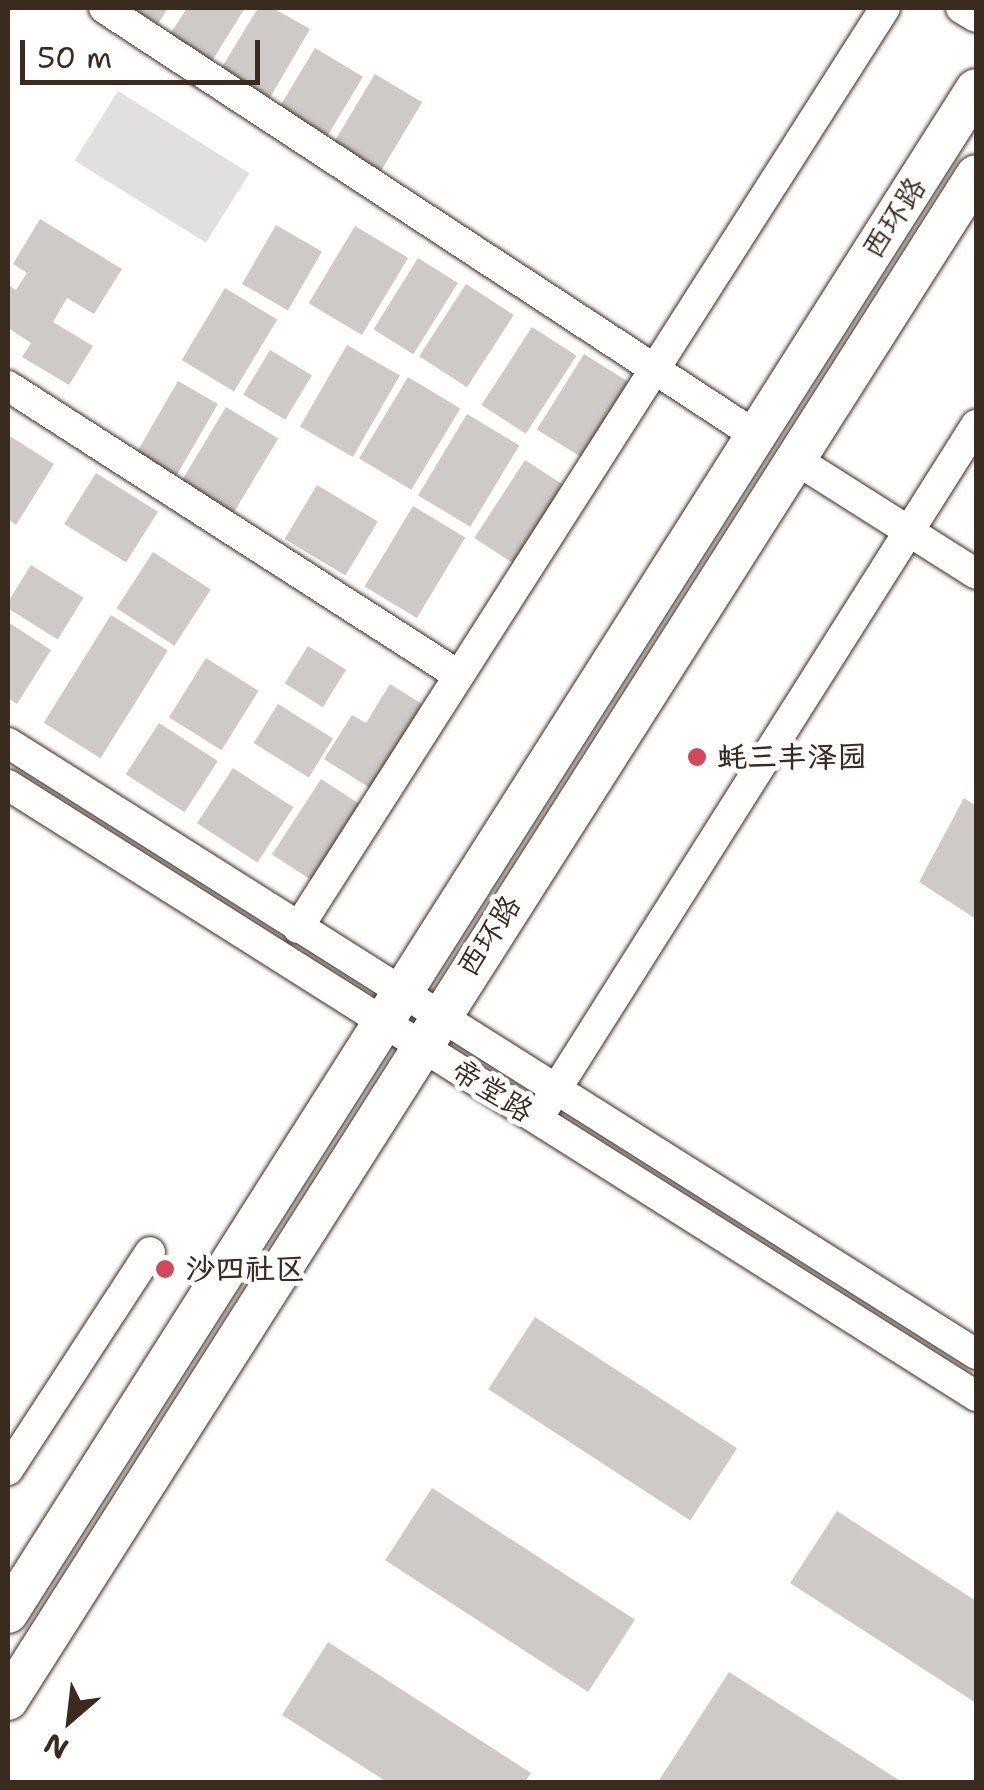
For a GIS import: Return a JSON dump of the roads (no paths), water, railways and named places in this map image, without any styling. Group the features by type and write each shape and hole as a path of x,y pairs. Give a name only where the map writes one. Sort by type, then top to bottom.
{"main road":[{"name":"西环路","path":"8,1613 976,90"},
{"name":"西环路","path":"8,1700 429,1030 976,175"}],"street":[{"path":"104,8 756,435"},
{"path":"298,928 652,367 885,8"},
{"path":"961,8 976,18"},
{"path":"8,386 458,675"},
{"path":"537,1120 976,425"},
{"path":"794,459 976,574"},
{"name":"帝堂路","path":"8,743 298,928 391,1006"},
{"name":"帝堂路","path":"8,785 429,1030 556,1089 976,1354"},
{"name":"帝堂路","path":"429,1030 537,1120 976,1396"},
{"path":"8,1470 150,1252"}],"place":[{"name":"蚝三丰泽园","path":"697,757"},
{"name":"沙四社区","path":"165,1269"}]}
